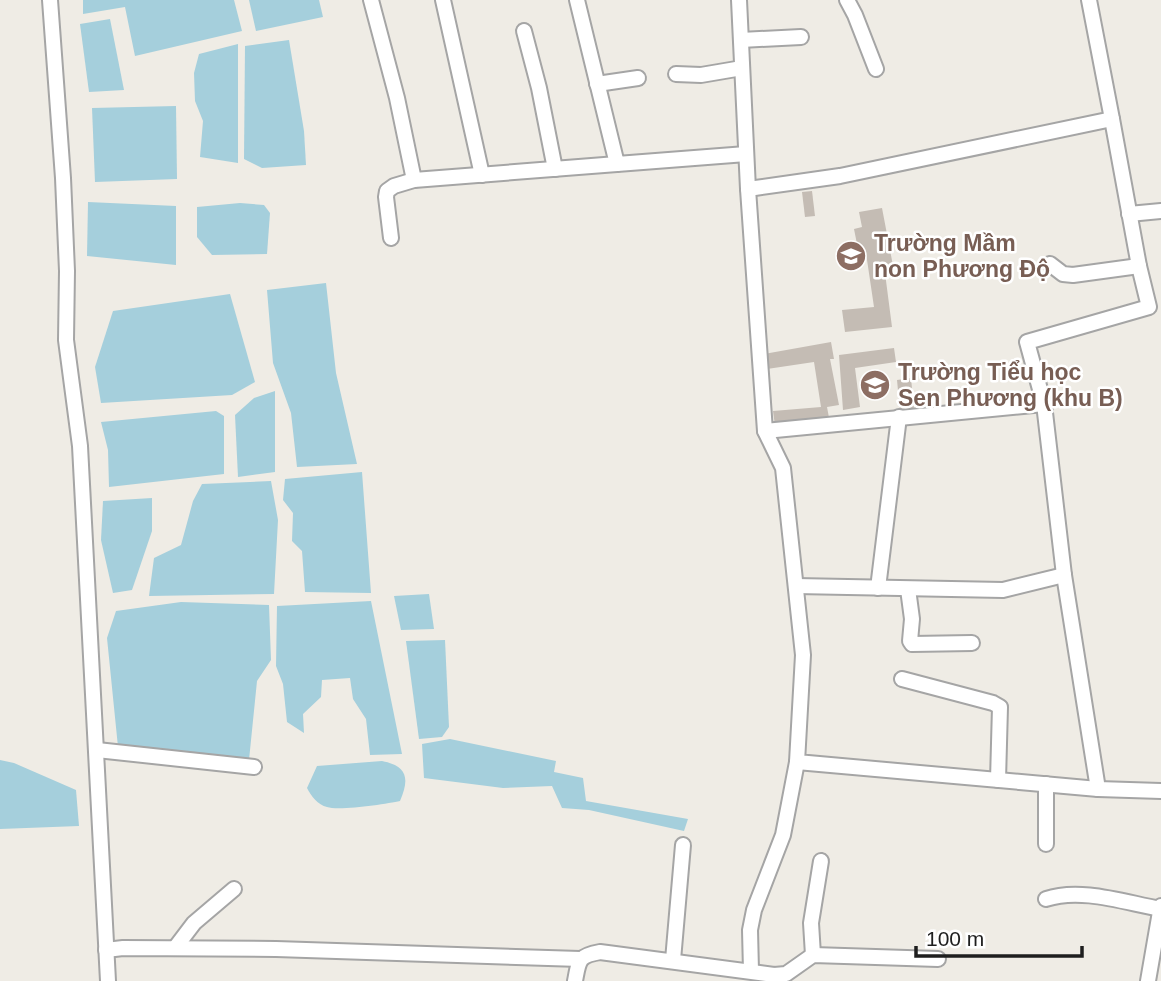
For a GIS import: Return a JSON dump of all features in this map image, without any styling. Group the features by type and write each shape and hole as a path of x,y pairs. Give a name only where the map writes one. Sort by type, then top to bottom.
{"street":[{"path":"50,0 63,178 67,271 66,340 79,446 108,981"},
{"path":"372,0 414,180"},
{"path":"443,0 482,175"},
{"path":"577,0 617,164"},
{"path":"739,0 748,189 765,430 783,468 803,655 797,762 783,835 754,910 750,929 751,971"},
{"path":"847,0 876,69"},
{"path":"1089,0 1149,307 1027,342 1044,404 1064,575 1098,789"},
{"path":"524,31 539,88 555,169"},
{"path":"741,40 801,37"},
{"path":"676,74 701,75 742,68"},
{"path":"597,84 638,78"},
{"path":"748,189 840,176 1112,119"},
{"path":"391,238 387,191 414,180 746,154"},
{"path":"1129,214 1161,211"},
{"path":"1050,264 1057,271 1073,275 1139,266"},
{"path":"765,430 1044,404"},
{"path":"878,588 899,417"},
{"path":"796,586 1003,590 1064,575"},
{"path":"908,589 912,644 972,643"},
{"path":"902,680 1000,707 998,780"},
{"path":"97,750 254,767"},
{"path":"797,762 1098,789 1161,791"},
{"path":"1045,784 1046,845"},
{"path":"673,960 683,845"},
{"path":"813,955 811,923 821,861"},
{"path":"176,948 194,923 234,889"},
{"path":"1046,898 1073,895 1161,908 1147,981"},
{"path":"106,950 276,949 580,959"},
{"path":"575,981 580,959 584,955 600,952 751,971 782,978 813,955 938,959"}],"water":[{"path":"83,0 234,0 242,31 135,56 125,7 83,14"},
{"path":"249,0 319,0 323,17 256,31"},
{"path":"110,19 124,90 89,92 80,24"},
{"path":"289,40 304,131 306,165 262,168 244,159 245,46"},
{"path":"238,44 238,163 200,157 203,121 195,101 194,73 199,54"},
{"path":"176,106 177,179 95,182 92,108"},
{"path":"88,202 176,206 176,265 87,256"},
{"path":"240,203 264,205 270,213 267,254 212,255 197,237 197,207"},
{"path":"326,283 336,373 357,464 297,467 291,413 273,363 267,290"},
{"path":"230,294 255,382 232,395 101,403 95,367 113,311"},
{"path":"275,391 275,472 238,477 235,415 254,398"},
{"path":"216,411 224,416 224,474 109,487 108,450 101,422"},
{"path":"362,472 371,593 305,592 302,551 292,541 293,513 283,500 285,479"},
{"path":"271,481 278,520 274,594 149,596 154,558 181,545 193,501 202,484"},
{"path":"152,498 152,531 132,590 113,593 101,540 103,501"},
{"path":"429,594 434,629 401,630 394,596"},
{"path":"371,601 402,754 370,755 366,719 353,699 350,678 322,680 321,697 303,714 304,733 287,722 283,684 276,666 277,606"},
{"path":"181,602 269,605 271,660 257,681 249,760 118,747 107,638 116,611"},
{"path":"445,640 449,727 442,737 419,739 406,641"},
{"path":"450,739 556,761 554,772 583,778 586,801 688,819 684,831 589,810 562,808 552,786 503,788 424,778 422,744"},
{"path":"0,760 14,763 76,790 79,826 0,829"},
{"path":"382,761 397,766 404,774 405,786 400,801 363,807 333,808 318,802 307,788 317,766"}],"building":[{"path":"812,191 815,216 805,217 802,192"},
{"path":"882,208 894,271 885,273 892,327 845,332 842,310 874,307 866,253 859,254 854,229 862,227 859,212"},
{"path":"831,342 834,359 830,359 839,405 827,407 830,423 775,426 773,411 821,407 814,362 767,369 764,354"},
{"path":"894,348 896,362 855,368 860,407 843,410 839,355"},
{"path":"911,378 914,409 900,411 897,380"}],"place":[{"name":"Trường Mầm non Phương Độ","path":"851,256"},
{"name":"Trường Tiểu học Sen Phương (khu B)","path":"875,385"}]}
